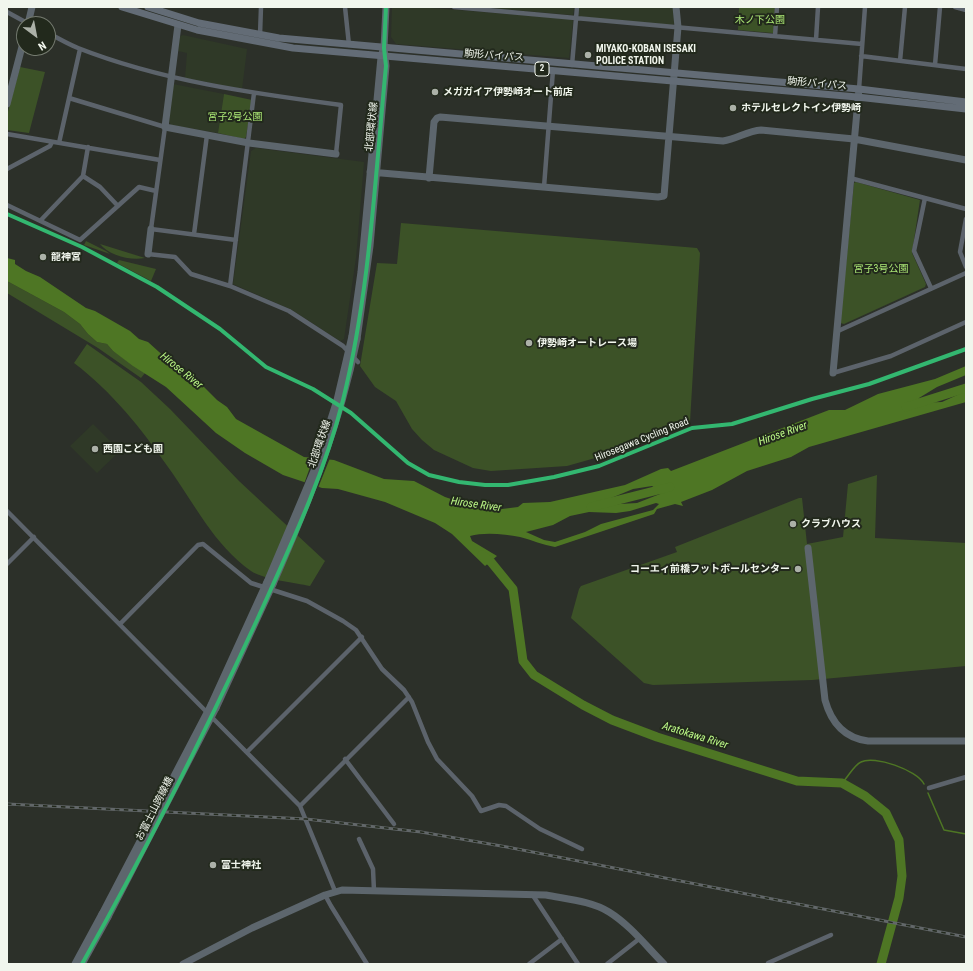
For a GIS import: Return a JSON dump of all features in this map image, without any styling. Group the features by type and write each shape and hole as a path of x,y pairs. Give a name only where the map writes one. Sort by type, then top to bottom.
{"main road":[{"name":"駒形バイパス","path":"122,7 178,25 224,36 293,48 857,97 966,109"},
{"name":"駒形バイパス","path":"148,7 199,23 260,35 349,45 859,89 966,102"}],"street":[{"path":"260,35 261,7"},
{"path":"345,7 349,45"},
{"name":"北部環状線","path":"213,707 269,586 318,460 337,400 354,338 373,172 384,57 386,7"},
{"path":"454,7 862,44"},
{"path":"572,65 577,7"},
{"path":"373,172 544,188 664,196 678,27 676,7"},
{"path":"775,36 777,7"},
{"path":"816,40 818,7"},
{"path":"865,7 838,331 833,373 892,356 966,322"},
{"path":"900,60 905,7"},
{"path":"935,65 940,7"},
{"path":"955,7 966,10"},
{"path":"7,12 16,17"},
{"path":"178,25 166,127 160,160 148,254 175,257 191,274 230,286 289,311 343,346 358,362"},
{"path":"56,37 80,49 172,78 254,93 341,105 336,154 249,143 166,127 69,98"},
{"path":"59,143 80,49"},
{"path":"7,104 20,56"},
{"path":"861,56 966,69"},
{"path":"544,188 553,70"},
{"path":"230,286 249,143 254,93"},
{"path":"429,178 434,122 438,117 723,141 732,140 749,132 761,130 854,139 966,160"},
{"path":"7,134 160,160"},
{"path":"194,234 207,135"},
{"path":"7,169 50,146 52,142"},
{"path":"41,220 83,176 88,147"},
{"path":"83,176 100,187 118,206"},
{"path":"850,178 966,209"},
{"path":"7,205 80,240 139,187 156,191"},
{"path":"925,198 914,252 931,288"},
{"path":"966,218 960,252 966,268"},
{"path":"151,229 236,240"},
{"path":"838,331 966,273"},
{"path":"7,511 300,806 335,891"},
{"path":"7,564 34,537"},
{"path":"120,624 200,544 203,544 245,580 269,586 324,609 351,626 362,637 382,669 409,696 416,708 433,752 451,776 472,796 481,810 499,805 506,806 540,829 582,849"},
{"path":"808,548 824,694 830,715 838,726 853,737 868,742 966,742"},
{"path":"247,752 362,637"},
{"path":"300,806 409,696"},
{"name":"お富士山跨線橋","path":"105,915 213,707"},
{"path":"345,759 394,824"},
{"path":"929,788 966,777"},
{"path":"360,839 373,869 374,891"},
{"path":"183,964 238,935 335,891 532,894 546,895 596,906 609,912 620,921 664,964"},
{"path":"532,894 578,964"},
{"path":"325,895 330,906 367,964"},
{"path":"75,964 105,915"},
{"path":"82,964 105,915"},
{"path":"769,964 768,963 830,935"},
{"path":"607,964 639,939"},
{"path":"529,964 562,940"}],"shaded area":[{"path":"392,7 419,7 571,19 573,21 569,58 396,44 391,37"},
{"path":"476,7 574,7 573,15"},
{"path":"579,7 673,7 674,24 671,25 581,17 578,15"},
{"path":"183,35 247,49 242,89 185,78 187,53 178,51 179,37"},
{"path":"173,84 224,94 218,133 171,125 169,122"},
{"path":"256,148 364,162 356,258 344,339 340,341 292,310 233,284 251,151"},
{"name":"西園こども園","path":"93,424 120,451 97,473 70,446"}],"green space":[{"name":"木ノ下公園","path":"739,7 775,7 773,33 738,30"},
{"path":"20,67 45,72 29,133 7,130 7,115"},
{"name":"宮子2号公園","path":"224,94 252,100 246,137 244,139 218,133"},
{"name":"宮子3号公園","path":"856,182 920,200 912,253 926,284 925,287 844,324 840,323 854,183"},
{"name":"伊勢崎オートレース場","path":"401,223 697,248 700,253 690,422 620,451 567,466 491,471 473,468 434,450 412,429 396,401 375,387 360,366 377,263 397,264"},
{"path":"86,241 106,251 110,254 84,245"},
{"path":"100,244 145,258 126,258 114,254"},
{"path":"119,260 156,269 151,281 117,263"},
{"path":"7,281 64,312 80,324 97,342 107,344 113,351 145,373 141,378 98,348 7,293"},
{"path":"87,344 141,382 170,409 239,481 325,561 310,586 256,574 238,561 226,549 205,523 178,481 137,425 101,386 74,363"},
{"name":"コーエィ前橋フットボールセンター","path":"877,475 875,538 966,543 966,666 812,680 653,685 644,683 571,618 581,586 677,552 675,547 799,498 802,498 807,544 843,537 848,484"}],"water":[{"path":"7,258 15,260 15,264 40,277 86,308 95,311 130,331 139,339 148,342 168,360 196,379 217,400 227,407 236,419 304,457 334,460 384,479 414,481 445,497 475,507 494,510 518,507 523,503 550,502 625,485 661,469 668,468 671,471 829,410 845,410 878,394 935,379 966,366 966,375 937,387 919,398 917,403 942,402 966,391 966,402 809,447 791,457 747,471 712,490 681,502 683,506 675,504 657,509 654,514 555,547 508,535 488,534 470,536 472,541 497,556 485,566 452,534 435,523 385,502 338,489 322,488 283,475 245,453 216,433 166,387 133,366 113,351 107,344 97,342 80,324 64,312 7,281","holes":["652,486 658,490 660,494 637,503 603,505 599,503 633,489","656,503 659,504 653,510 601,524 585,532 555,542 544,540 526,532 553,525 570,516 589,512 616,513 630,511"]}],"pier":[{"path":"314,456 330,458 318,488 304,484"}],"waterway":[{"name":"Hirose River","path":"906,407 966,388"},
{"name":"Hirose River","path":"591,507 670,487"},
{"name":"Aratokawa River","path":"482,555 491,562 513,589 523,661 534,675 583,705 612,720 657,737 797,781 842,783 865,796 886,813 899,840 902,876 899,898 881,964"},
{"path":"842,783 856,766 867,760 895,765 913,774 924,784"},
{"path":"928,793 944,830 966,834"}],"railway":[{"path":"7,804 306,819 421,832 507,847 966,937"}],"cycle path":[{"path":"82,964 151,837 237,664 305,512 335,428 352,359 366,276 386,66 384,48 386,7"},
{"name":"Hirosegawa Cycling Road","path":"7,214 82,247 157,287 220,329 266,367 313,389 351,413 408,463 429,475 459,482 485,485 508,485 554,477 599,466 692,428 732,424 812,399 869,384 966,349"}],"place":[{"name":"MIYAKO-KOBAN ISESAKI POLICE STATION","path":"588,55"},
{"name":"メガガイア伊勢崎オート前店","path":"435,92"},
{"name":"ホテルセレクトイン伊勢崎","path":"733,108"},
{"name":"龍神宮","path":"43,257"},
{"name":"伊勢崎オートレース場","path":"529,343"},
{"name":"西園こども園","path":"95,449"},
{"name":"クラブハウス","path":"793,524"},
{"name":"コーエィ前橋フットボールセンター","path":"798,569"},
{"name":"富士神社","path":"213,865"}]}
